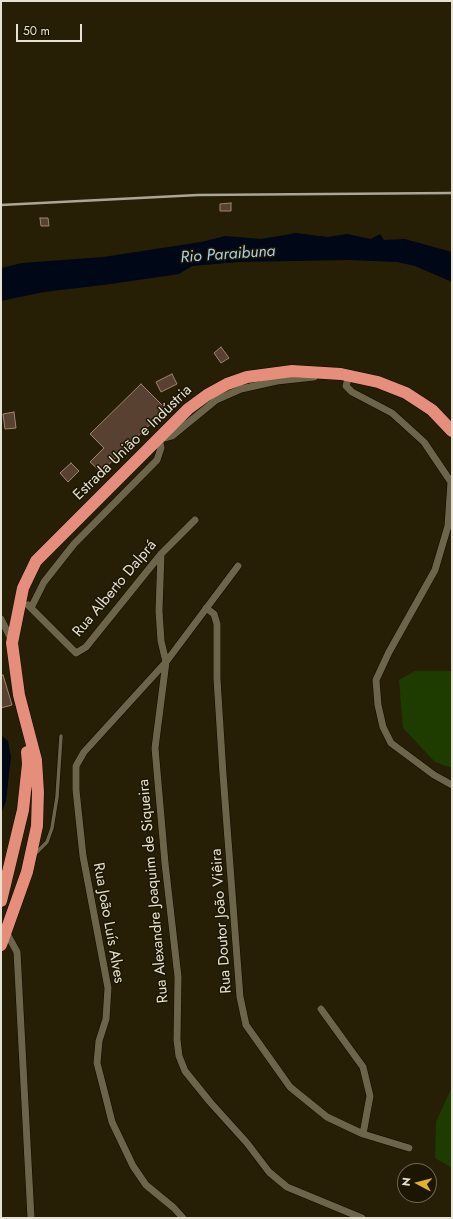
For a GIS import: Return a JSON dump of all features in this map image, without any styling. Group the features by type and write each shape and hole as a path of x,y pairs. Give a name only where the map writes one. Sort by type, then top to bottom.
{"highway":[{"name":"Estrada União e Indústria","path":"23,709 12,643 20,597 36,561 158,437 197,409 207,395 226,384 247,377 292,371 346,375 378,382 406,393 432,410 452,431"},
{"path":"1,945 4,930 16,904 30,858 37,826 38,792 36,760 23,709"},
{"path":"1,899 25,798 28,764 23,709"}],"street":[{"path":"346,375 348,379 346,386 352,392 392,413 424,442 451,483 448,526 435,570 389,652 376,680 378,705 383,727 391,743 452,785"},
{"path":"31,608 44,582 74,544 157,460 160,448 158,437"},
{"name":"Rua Alberto Dalprá","path":"20,597 76,653 86,646 161,554 195,520"},
{"path":"161,554 159,611 161,640 166,662"},
{"name":"Rua João Luís Alves","path":"183,1218 174,1208 146,1185 133,1166 112,1122 97,1063 99,1041 106,1019 108,988 83,856 76,790 76,766 84,752 166,662 238,566"},
{"name":"Rua Doutor João Viêira","path":"206,608 214,614 217,624 217,679 223,774 240,997 246,1025 290,1087 327,1117 363,1134 409,1148"},
{"path":"1,619 12,643"},
{"name":"Rua Alexandre Joaquim de Siqueira","path":"166,662 155,748 165,863 178,977 177,1040 179,1056 186,1071 210,1102 247,1143 269,1172 287,1187 362,1218"},
{"path":"1,899 16,904"},
{"path":"4,930 17,952 31,1218"},
{"path":"321,1009 363,1067 370,1096 363,1134"}],"lane":[{"path":"30,858 47,842 52,828 57,797 61,736"}],"green space":[{"path":"415,671 452,671 452,768 435,762 403,728 399,680"},
{"path":"452,1087 452,1168 435,1158 436,1122"}],"water":[{"name":"Rio Paraibuna","path":"296,233 327,237 347,234 371,239 380,234 384,240 405,239 452,252 452,282 415,266 397,262 349,260 238,262 192,266 179,274 44,292 1,301 1,268 22,263 103,257 201,242 225,236 261,239"},
{"path":"1,728 2,736 8,741 11,757 6,801 1,814"}],"building":[{"path":"231,203 231,211 220,211 220,204"},
{"path":"40,218 48,218 49,226 41,226"},
{"path":"221,347 229,358 221,363 214,353"},
{"path":"172,374 177,384 161,392 156,382"},
{"path":"141,384 166,409 101,472 90,462 104,448 90,434"},
{"path":"14,412 16,428 5,429 3,414"},
{"path":"71,463 79,471 68,482 60,473"},
{"path":"3,675 12,705 1,708 1,676"}],"railway":[{"path":"1,205 198,195 452,193"}]}
